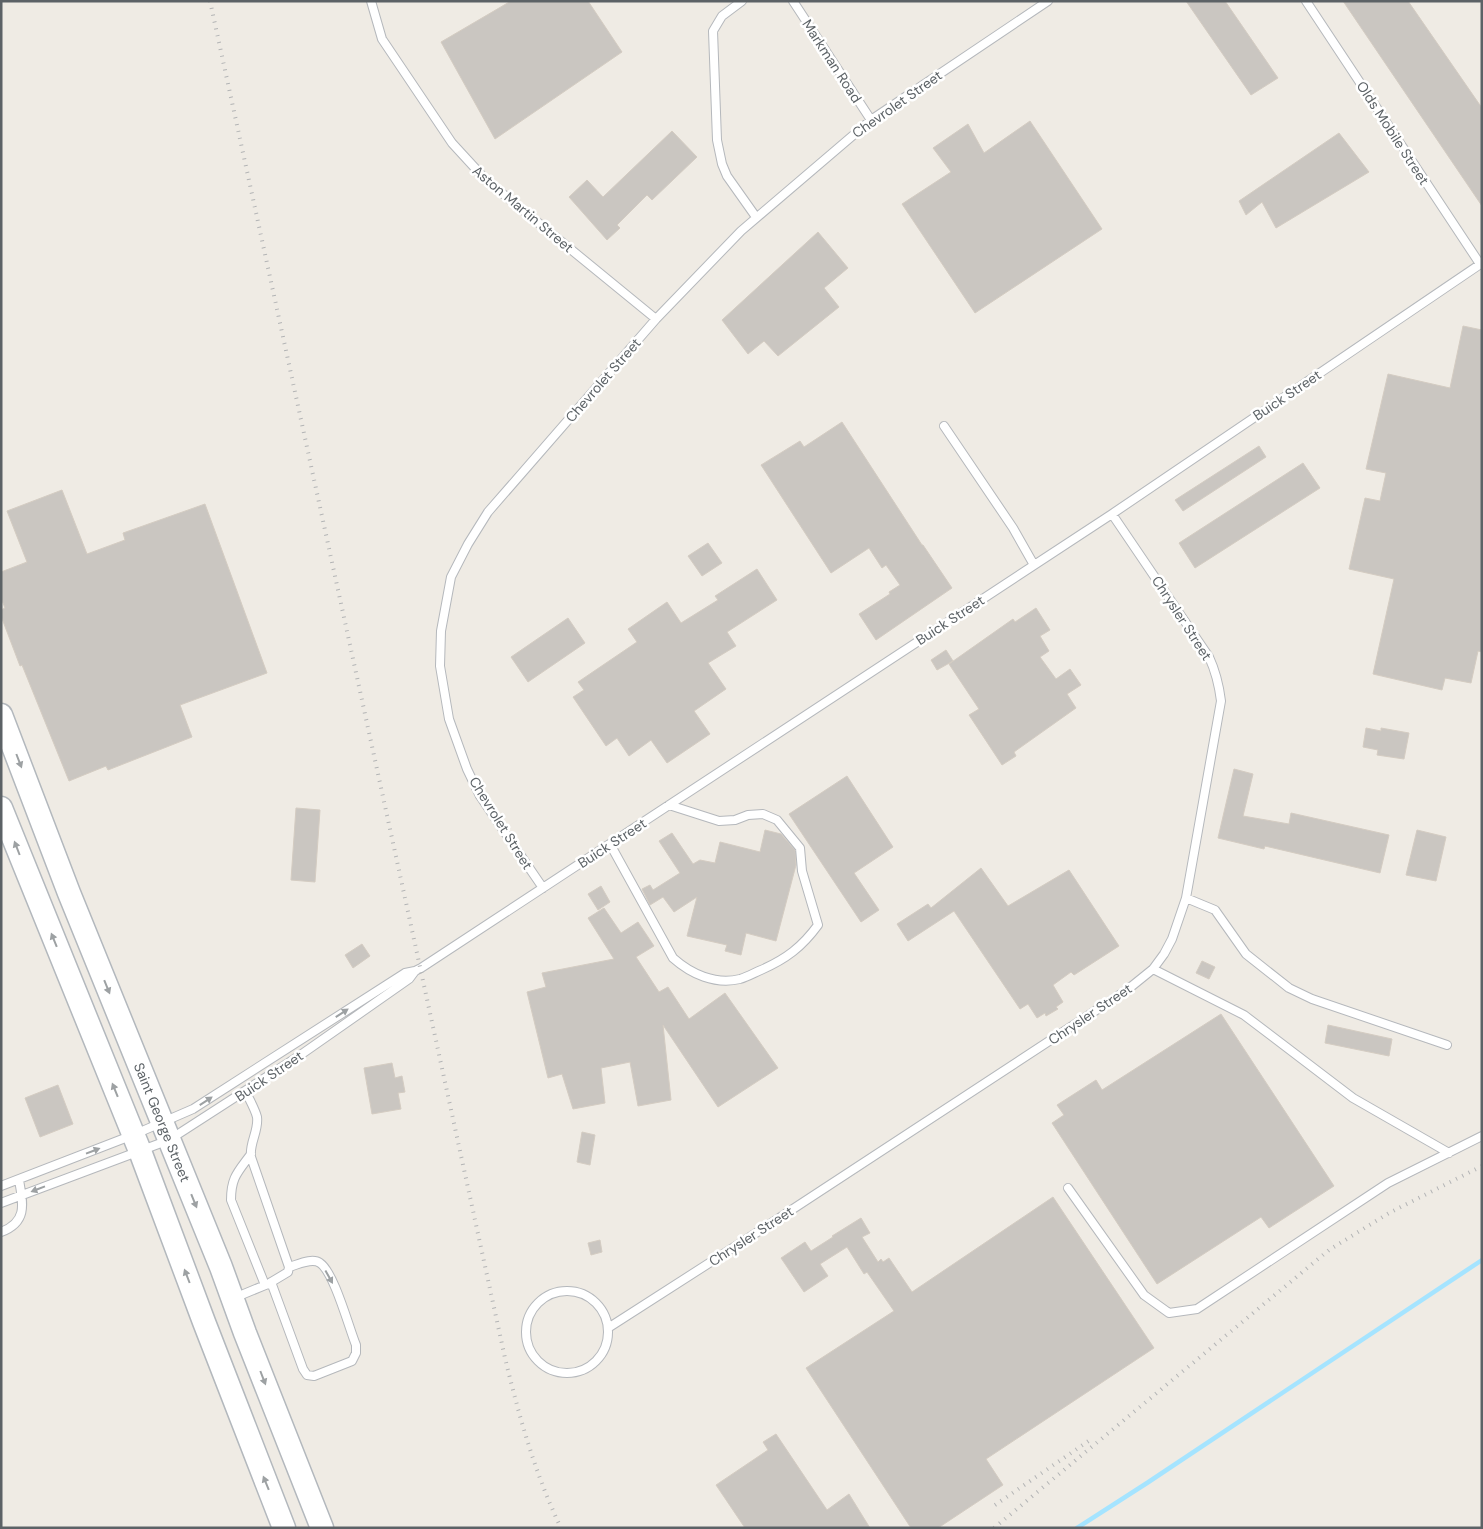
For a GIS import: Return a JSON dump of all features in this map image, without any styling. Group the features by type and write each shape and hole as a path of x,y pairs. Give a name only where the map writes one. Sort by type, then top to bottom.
{"main road":[{"name":"Saint George Street","path":"1,716 69,893 233,1298 322,1528"},
{"path":"1,808 137,1143 284,1528"}],"lane":[{"name":"Aston Martin Street","path":"371,1 382,38 452,143 470,164 486,180 656,319"},
{"path":"742,1 722,16 713,31 717,140 722,164 727,176 756,218"},
{"name":"Markman Road","path":"793,1 871,120"},
{"name":"Chevrolet Street","path":"543,888 480,796 457,743 449,719 440,666 442,631 451,578 468,544 488,512 656,319 741,231 871,120 1048,1"},
{"name":"Olds Mobile Street","path":"1306,1 1481,263"},
{"name":"Buick Street","path":"137,1143 166,1132 246,1092 409,979 415,971 1112,514 1481,263"},
{"path":"944,426 1013,528 1034,565"},
{"name":"Chrysler Street","path":"608,1328 1119,996 1153,969 1164,954 1172,939 1186,898 1221,701 1218,680 1209,657 1112,514"},
{"path":"610,844 673,958 684,968 717,980 740,979 777,963 805,943 818,925 802,871 800,848 779,821 763,814 748,815 735,820 719,821 669,805"},
{"path":"1186,898 1215,910 1246,954 1289,988 1312,999 1448,1045"},
{"path":"1153,969 1244,1015 1354,1098 1449,1153"},
{"name":"Buick Street","path":"137,1143 166,1132 193,1109 405,973 415,971"},
{"path":"233,1298 288,1272 289,1267 251,1154 256,1116 246,1092"},
{"path":"1068,1188 1144,1295 1169,1313 1197,1310 1388,1183 1482,1136"},
{"path":"1,1186 137,1143"},
{"path":"1,1204 137,1143"},
{"path":"251,1154 234,1177 231,1189 232,1200 303,1369 307,1375 314,1376 352,1360 356,1353 356,1346 330,1276 320,1262 313,1261 289,1267"},
{"path":"1,1232 19,1221 21,1215 21,1196 19,1180"},
{"path":"566,1290 581,1293 594,1301 603,1313 608,1328 607,1343 600,1356 589,1367 575,1372 560,1372 545,1367 534,1357 527,1344 525,1328 529,1314 538,1302 551,1294 566,1290"}],"building":[{"path":"511,1 588,1 622,52 495,139 441,42"},
{"path":"1186,1 1225,1 1278,78 1251,95"},
{"path":"1343,1 1408,1 1482,108 1482,206"},
{"path":"1030,121 1102,229 975,313 902,204 951,172 933,148 968,124 984,153"},
{"path":"672,131 697,157 652,200 647,195 617,225 620,228 607,240 569,197 587,180 603,197"},
{"path":"1339,133 1369,172 1276,228 1262,202 1246,215 1239,201"},
{"path":"818,232 848,268 824,288 839,307 778,356 764,341 748,354 722,320"},
{"path":"1463,326 1482,330 1482,652 1478,651 1471,683 1445,678 1442,690 1373,674 1394,579 1349,569 1365,498 1380,501 1386,473 1366,469 1388,374 1450,388"},
{"path":"842,422 952,588 876,640 859,614 890,594 889,592 900,585 886,565 882,568 869,548 831,573 761,465 800,441 804,447"},
{"path":"1259,446 1266,457 1183,511 1175,500"},
{"path":"1303,463 1320,488 1195,568 1179,543"},
{"path":"62,490 87,554 125,540 123,533 205,504 267,673 180,705 192,737 108,770 106,766 69,781 1,616 1,610 5,608 1,598 1,572 27,562 7,511"},
{"path":"708,543 722,563 702,576 688,556"},
{"path":"757,569 777,600 727,632 736,646 708,663 726,689 694,711 710,734 667,763 651,740 629,756 617,738 606,746 573,697 584,690 578,682 637,642 628,629 667,602 681,623 718,600 715,596"},
{"path":"1036,608 1050,630 1040,636 1049,651 1040,657 1056,679 1070,669 1081,685 1067,694 1076,708 1014,752 1016,756 1002,765 969,715 979,709 949,664 1013,619 1015,622"},
{"path":"568,618 585,643 528,682 511,657"},
{"path":"946,650 953,661 937,670 931,660"},
{"path":"1366,728 1381,731 1381,728 1409,733 1404,759 1377,755 1378,750 1363,747"},
{"path":"1234,769 1253,774 1243,816 1289,824 1291,813 1389,835 1380,873 1265,846 1264,849 1218,838"},
{"path":"847,776 893,847 854,873 879,910 861,922 789,814"},
{"path":"296,808 320,810 315,882 291,880"},
{"path":"765,830 781,834 795,850 796,865 776,941 746,933 741,955 725,951 727,945 687,936 697,897 674,912 663,897 650,905 642,889 650,885 653,890 680,873 659,841 672,833 693,864 700,860 715,863 720,842 760,852"},
{"path":"1417,830 1446,837 1436,881 1406,875"},
{"path":"981,868 1008,906 1069,870 1119,946 1074,975 1071,972 1053,985 1063,1002 1056,1007 1058,1009 1046,1016 1045,1013 1037,1018 1028,1004 1020,1009 954,911 908,941 897,924 928,904 931,908"},
{"path":"601,886 610,902 598,910 588,894"},
{"path":"604,908 621,933 638,922 654,946 636,957 659,992 668,987 689,1019 725,993 778,1068 718,1107 663,1025 671,1100 638,1106 630,1062 601,1068 605,1103 573,1109 562,1074 548,1078 527,992 546,987 542,973 614,959 588,918"},
{"path":"362,944 370,956 353,968 345,955"},
{"path":"1202,961 1215,967 1209,979 1196,973"},
{"path":"1221,1014 1334,1186 1269,1228 1261,1217 1157,1284 1052,1123 1064,1115 1057,1105 1096,1080 1102,1090"},
{"path":"1328,1025 1392,1039 1389,1056 1325,1043"},
{"path":"392,1063 395,1078 402,1076 405,1092 398,1093 401,1109 372,1114 364,1068"},
{"path":"58,1085 73,1124 40,1137 25,1098"},
{"path":"582,1132 595,1135 590,1165 577,1162"},
{"path":"1053,1197 1154,1348 986,1459 1003,1485 938,1528 911,1528 806,1368 894,1311 867,1272 864,1274 847,1247 820,1264 828,1276 804,1292 781,1258 805,1242 811,1251 861,1218 870,1233 862,1237 878,1262 881,1259 883,1262 889,1258 912,1292"},
{"path":"600,1240 602,1252 591,1255 588,1243"},
{"path":"776,1434 827,1510 849,1494 870,1528 745,1528 716,1485 768,1450 763,1442"}],"waterway":[{"path":"1077,1528 1482,1260"}],"railway":[{"path":"210,1 505,1358 528,1444 543,1487 561,1528"},
{"path":"994,1528 1329,1250 1389,1213 1482,1166"},
{"path":"995,1505 1090,1440"}]}
